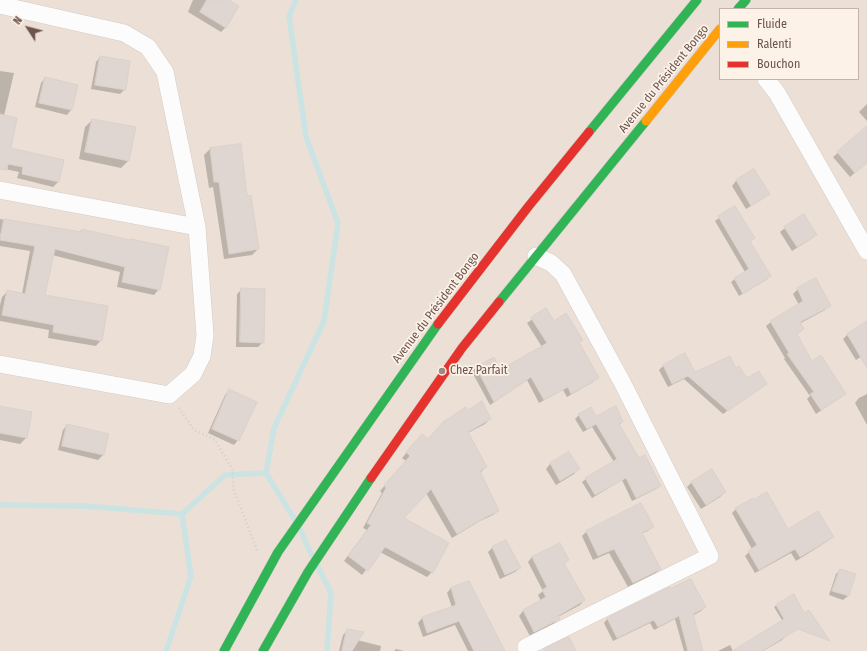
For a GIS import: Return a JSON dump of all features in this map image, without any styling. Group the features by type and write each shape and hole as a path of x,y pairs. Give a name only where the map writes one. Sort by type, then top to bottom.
{"street":[{"name":"Avenue du Président Bongo","path":"224,651 265,573 278,552 304,513 440,322 528,208 696,0"},
{"path":"739,8 746,0"},
{"path":"0,5 124,33 148,47 165,72 197,227 205,335 202,356 193,374 169,395 0,364"},
{"name":"Avenue du Président Bongo","path":"263,651 308,572 380,465 462,348 719,30"},
{"path":"767,80 777,94 867,251"},
{"path":"0,190 197,227"},
{"path":"526,647 710,556 622,382 563,274 551,263 536,256"}],"path":[{"path":"169,395 194,430 215,440 232,469 234,491 265,573"}],"shaded area":[{"path":"0,0 867,0 867,651 0,651"}],"building":[{"path":"207,0 229,0 239,6 226,28 200,12"},
{"path":"100,56 130,61 126,90 95,85"},
{"path":"45,77 78,85 72,110 39,103"},
{"path":"0,114 17,118 11,148 64,160 59,182 22,174 23,167 8,164 7,170 0,169"},
{"path":"92,119 136,127 129,161 85,152"},
{"path":"867,126 867,163 855,173 837,152"},
{"path":"241,144 247,196 251,195 259,249 229,254 219,182 214,182 210,148"},
{"path":"754,169 770,194 751,206 736,180"},
{"path":"735,206 755,238 750,241 771,276 743,294 734,278 749,269 718,216"},
{"path":"804,214 817,235 797,247 784,227"},
{"path":"4,219 81,232 82,229 169,247 160,290 122,282 125,267 55,249 45,295 108,306 102,341 53,332 54,325 2,315 7,290 25,294 35,246 0,240"},
{"path":"816,278 831,306 800,322 804,329 797,334 812,361 821,355 846,394 821,410 810,394 814,392 787,354 789,353 770,321 803,301 797,288"},
{"path":"241,288 265,289 264,343 240,342"},
{"path":"546,308 554,321 566,313 583,340 579,342 599,378 571,394 568,387 544,400 531,377 494,402 476,367 494,357 500,370 547,343 531,318"},
{"path":"867,321 867,368 847,334"},
{"path":"685,353 695,372 730,356 736,368 739,366 747,378 759,371 767,384 728,411 688,376 672,384 663,365"},
{"path":"229,389 257,402 239,441 212,429"},
{"path":"482,401 491,419 468,432 487,467 480,471 499,511 457,534 431,489 404,518 449,543 433,573 385,547 368,571 348,556 371,525 367,523 386,488 384,485 410,456 406,452 422,434 428,439 443,422 466,407 468,410"},
{"path":"0,406 32,412 27,438 0,433"},
{"path":"616,406 623,422 619,424 639,458 645,455 661,486 636,498 626,478 595,495 585,478 617,459 596,424 587,429 578,414 591,407 596,416"},
{"path":"67,424 109,434 104,455 62,446"},
{"path":"569,452 580,469 560,481 550,463"},
{"path":"712,469 726,492 706,505 691,482"},
{"path":"767,492 788,529 818,511 834,537 800,557 795,549 759,570 748,551 757,545 735,508"},
{"path":"641,503 654,527 642,533 661,569 633,583 614,549 598,556 586,531"},
{"path":"506,540 521,568 505,575 492,547"},
{"path":"560,543 569,560 564,563 585,600 558,616 560,619 534,632 523,610 546,597 542,590 547,587 532,557"},
{"path":"840,569 856,574 849,596 832,591"},
{"path":"691,579 706,607 693,614 703,651 688,651 679,616 658,627 654,620 617,638 607,618 670,587 671,588"},
{"path":"469,581 505,651 474,651 459,621 427,633 422,617 456,605 451,588"},
{"path":"794,594 804,613 809,610 830,641 798,629 762,651 732,651 784,619 776,605"},
{"path":"347,629 364,632 352,651 342,651"},
{"path":"569,637 576,651 544,651 544,649"}],"waterway":[{"path":"295,520 266,473 274,428 324,321 338,223 306,137 289,16 296,0"},
{"path":"0,505 85,506 182,514 225,475 266,473"},
{"path":"166,651 191,576 182,514"},
{"path":"300,529 312,556"},
{"path":"318,567 331,593 327,651"}],"traffic: fast":[{"path":"589,132 697,0"},
{"path":"739,8 746,0"},
{"path":"499,302 646,121"},
{"path":"224,651 278,552 438,324"},
{"path":"263,651 308,572 371,478"}],"traffic: slow":[{"path":"646,121 719,30"}],"traffic: jam":[{"path":"438,324 528,207 589,132"},
{"path":"371,478 462,348 499,302"}],"place":[{"name":"Chez Parfait","path":"442,371"}]}
